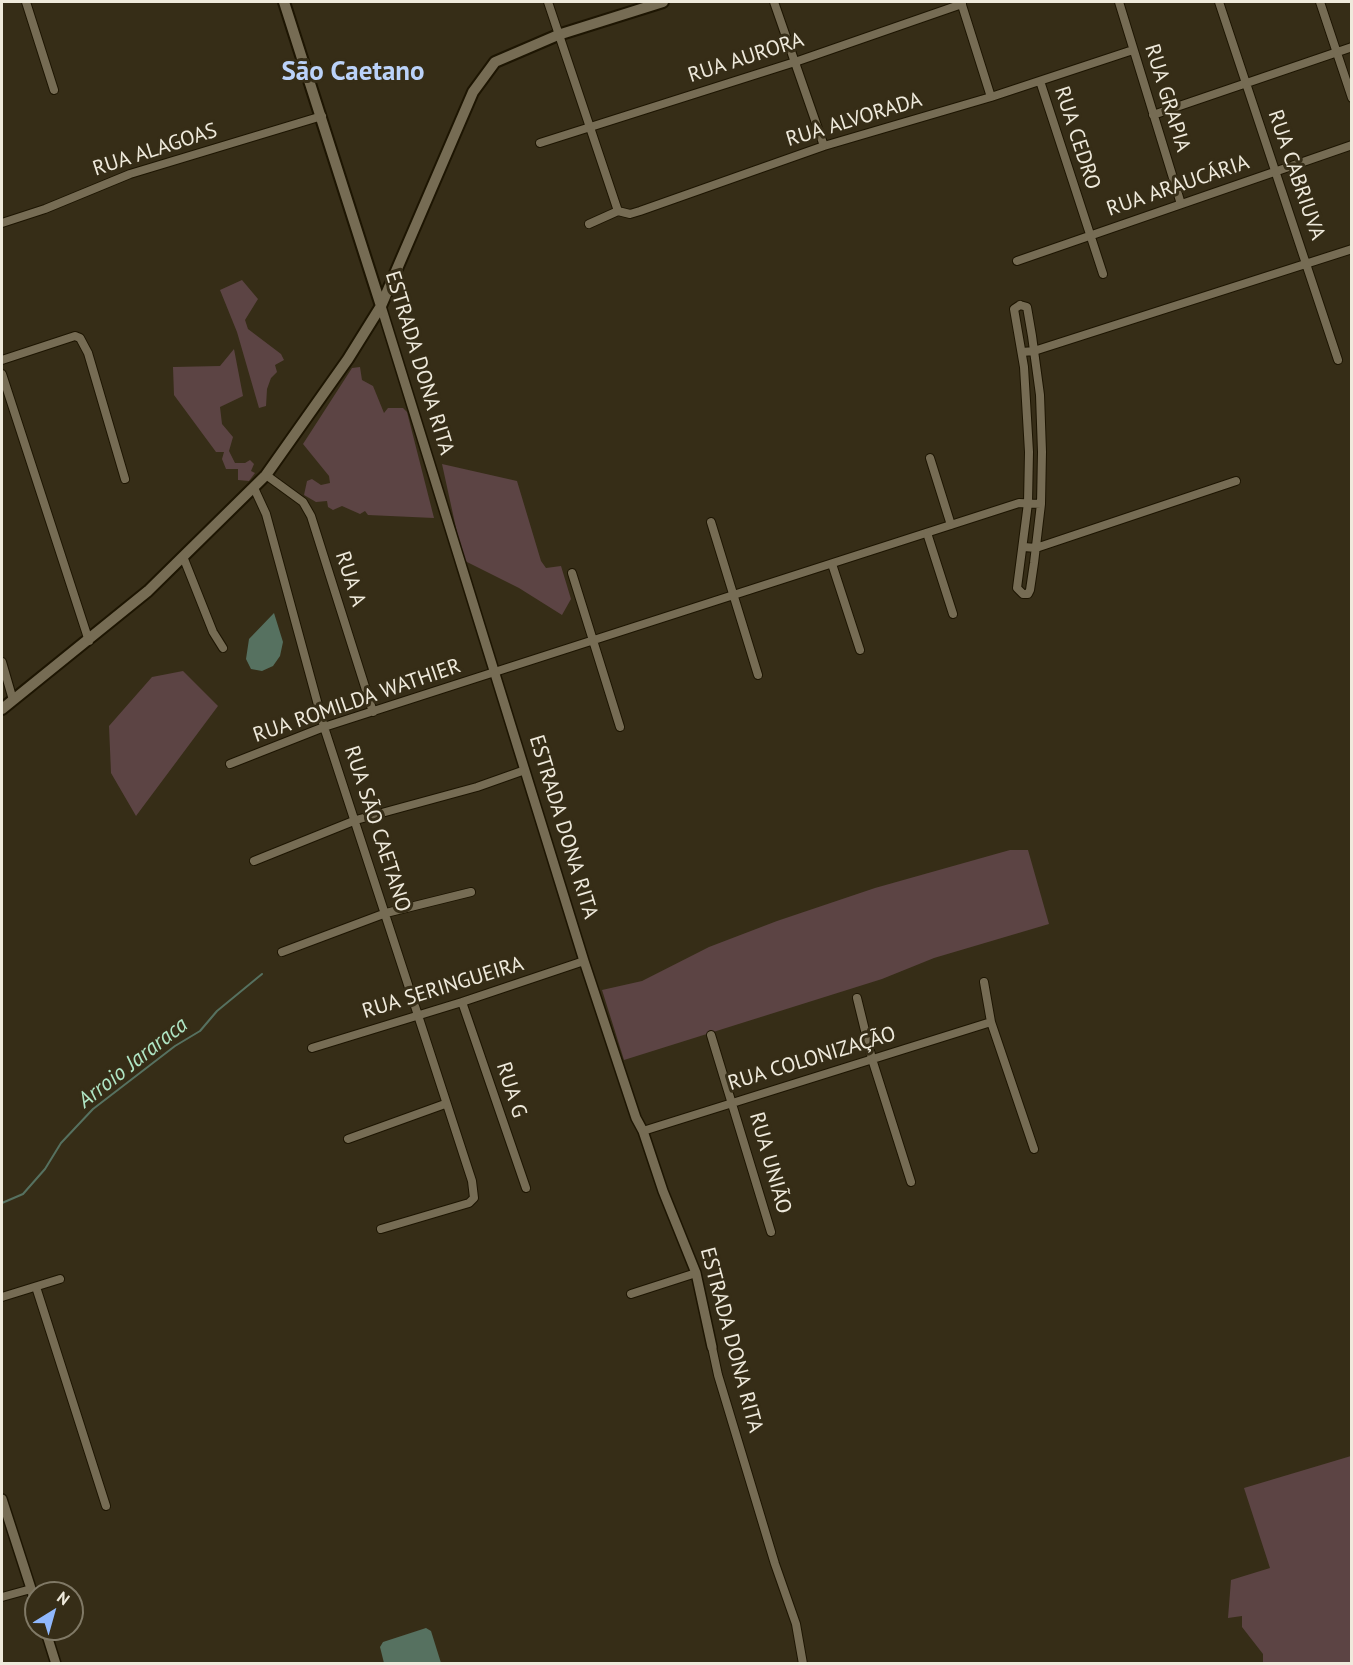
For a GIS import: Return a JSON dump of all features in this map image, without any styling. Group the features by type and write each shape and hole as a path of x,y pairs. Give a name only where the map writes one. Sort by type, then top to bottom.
{"main road":[{"name":"ESTRADA DONA RITA","path":"284,2 381,306"},
{"path":"2,708 89,641 184,559 266,475 348,359 381,306 473,92 483,75 495,62 558,35 663,2"}],"street":[{"path":"26,2 54,90"},
{"path":"548,2 618,211"},
{"path":"774,2 824,146"},
{"name":"RUA GRAPIA","path":"1119,2 1181,204"},
{"name":"RUA CABRIUVA","path":"1220,2 1338,360"},
{"path":"1320,2 1352,98"},
{"path":"961,3 991,97"},
{"name":"RUA AURORA","path":"540,144 795,62 961,3"},
{"path":"1153,115 1352,47"},
{"name":"RUA ALVORADA","path":"589,224 618,211 630,214 640,211 824,146 991,97 1133,50"},
{"name":"RUA CEDRO","path":"1040,81 1103,274"},
{"name":"RUA ALAGOAS","path":"2,223 45,209 130,174 321,116"},
{"name":"RUA ARAUCÁRIA","path":"1017,261 1352,145"},
{"path":"1022,352 1034,351 1352,249"},
{"path":"1020,305 1027,307 1034,351 1041,424 1041,504 1030,590 1028,594 1023,594 1017,588 1028,503 1029,425 1022,352 1014,309 1020,305"},
{"name":"ESTRADA DONA RITA","path":"381,306 584,961 636,1118 643,1131 663,1191 696,1273 718,1375 775,1564 796,1624 803,1664"},
{"path":"2,360 75,336 83,341 125,478"},
{"path":"2,374 89,641"},
{"path":"930,458 951,525"},
{"name":"RUA A","path":"266,475 303,502 311,516 374,712"},
{"path":"1024,547 1036,548 1236,481"},
{"name":"RUA SÃO CAETANO","path":"254,488 273,536 324,727 386,913 445,1104 472,1181 474,1198 469,1203 381,1229"},
{"name":"RUA ROMILDA WATHIER","path":"230,764 324,727 496,674 1019,503 1041,504"},
{"path":"711,522 758,675"},
{"path":"927,533 953,614"},
{"path":"184,559 213,632 223,648"},
{"path":"832,564 860,650"},
{"path":"572,573 620,727"},
{"path":"2,662 14,700"},
{"path":"254,861 356,820 477,787 525,770"},
{"path":"282,952 386,913 471,892"},
{"name":"RUA SERINGUEIRA","path":"312,1048 462,1002 584,961"},
{"path":"984,982 991,1022 1034,1149"},
{"path":"857,998 872,1059 911,1182"},
{"name":"RUA G","path":"462,1002 526,1188"},
{"name":"RUA COLONIZAÇÃO","path":"643,1131 991,1022"},
{"name":"RUA UNIÃO","path":"711,1035 771,1232"},
{"path":"348,1139 445,1104"},
{"path":"631,1294 696,1273"},
{"path":"2,1297 60,1279"},
{"path":"36,1287 106,1506"},
{"path":"2,1499 28,1581"},
{"path":"2,1598 24,1591"},
{"path":"49,1641 56,1664"}],"shaded area":[{"path":"242,280 258,299 245,320 248,329 281,354 284,360 275,365 277,372 271,378 267,389 266,406 259,408 237,332 220,290"},
{"path":"234,349 243,396 220,407 222,424 233,437 229,451 235,463 245,463 250,460 254,464 251,471 255,473 249,481 238,480 238,469 226,469 222,459 224,452 216,452 174,395 173,367 220,366"},
{"path":"360,367 362,380 373,386 384,413 388,408 403,408 407,412 434,518 368,515 365,511 360,514 342,506 333,510 328,507 327,501 316,502 304,495 307,481 312,479 321,485 330,483 329,476 303,444 352,368"},
{"path":"442,464 517,481 541,561 546,568 561,566 571,599 562,615 519,588 463,560"},
{"path":"274,613 283,642 280,656 273,666 262,671 251,669 246,659 249,639"},
{"path":"183,671 218,706 136,816 111,773 109,726 152,677"},
{"path":"1010,850 1028,850 1049,924 934,958 882,979 624,1060 602,990 642,981 709,947 777,921 875,888"},
{"path":"1351,1456 1351,1663 1263,1663 1263,1654 1242,1627 1242,1616 1228,1618 1231,1580 1270,1568 1244,1488"},
{"path":"426,1628 431,1631 441,1663 384,1663 380,1647 383,1642"}],"waterway":[{"name":"Arroio Jararaca","path":"2,1203 23,1194 45,1169 61,1143 93,1109 175,1046 200,1031 217,1011 262,974"}],"district":[{"name":"São Caetano","path":"353,72"}]}
